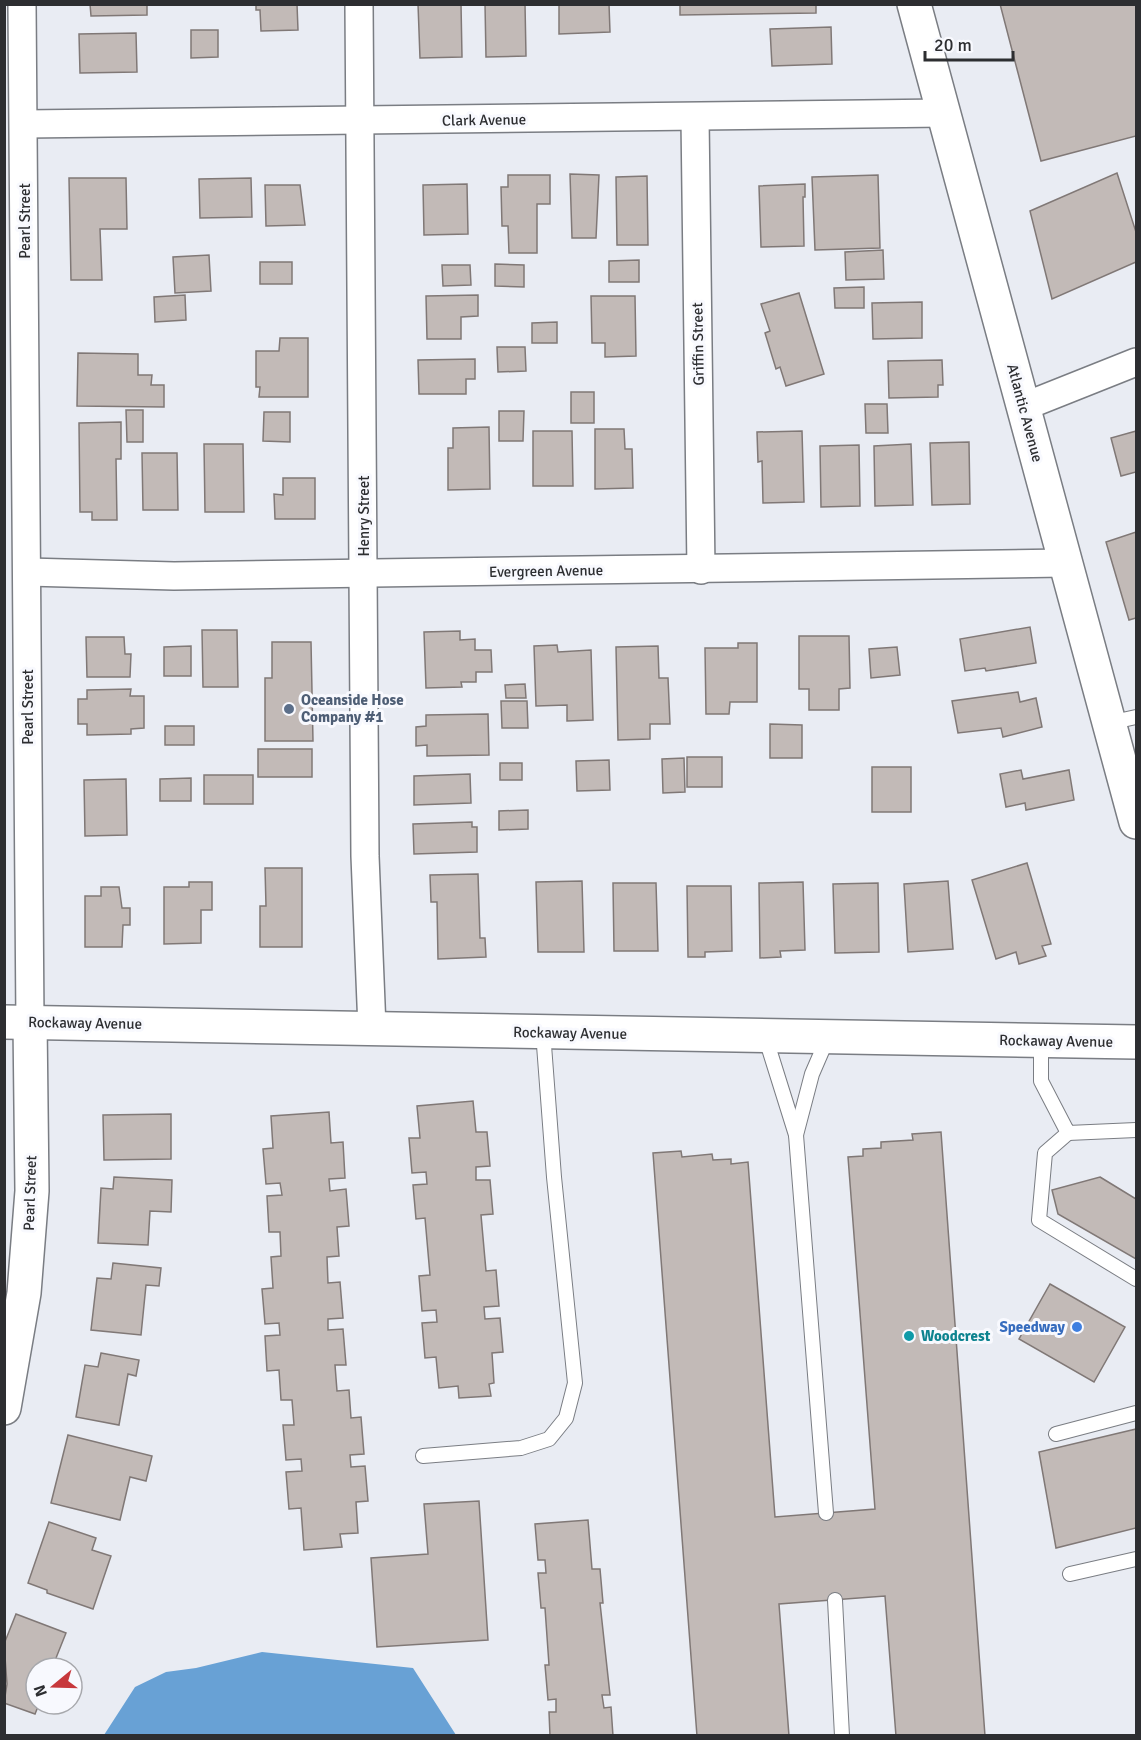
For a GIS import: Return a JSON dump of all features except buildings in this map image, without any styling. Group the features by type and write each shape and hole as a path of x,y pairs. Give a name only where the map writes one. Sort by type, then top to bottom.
{"main road":[{"name":"Atlantic Avenue","path":"914,4 1064,563 1122,720 1137,822"},
{"name":"Rockaway Avenue","path":"17,1022 1137,1042"},
{"name":"Pearl Street","path":"4,1408 8,1357 24,1293 32,1191 17,1022"}],"street":[{"name":"Pearl Street","path":"17,1022 27,572 15,342 24,124 22,4"},
{"name":"Henry Street","path":"359,4 365,856 372,1028"},
{"name":"Clark Avenue","path":"24,124 694,118 944,113"},
{"name":"Griffin Street","path":"694,118 701,570"},
{"path":"1023,407 1137,362"},
{"name":"Evergreen Avenue","path":"27,572 174,576 1064,563"}],"lane":[{"path":"423,1456 521,1448 549,1438 566,1418 575,1383 554,1177 543,1032"},
{"path":"765,1036 796,1135 826,1513"},
{"path":"796,1135 813,1074 828,1037"},
{"path":"1041,1040 1041,1080 1068,1132"},
{"path":"1137,1130 1068,1132 1045,1152 1039,1220 1137,1279"},
{"path":"1056,1434 1137,1413"},
{"path":"1070,1574 1137,1559"},
{"path":"835,1600 842,1736"}],"water":[{"path":"262,1652 413,1668 456,1735 104,1735 135,1687 166,1672 196,1668"}],"place":[{"name":"Oceanside Hose Company #1","path":"289,709"},
{"name":"Speedway","path":"1077,1327"},
{"name":"Woodcrest","path":"909,1336"}]}
